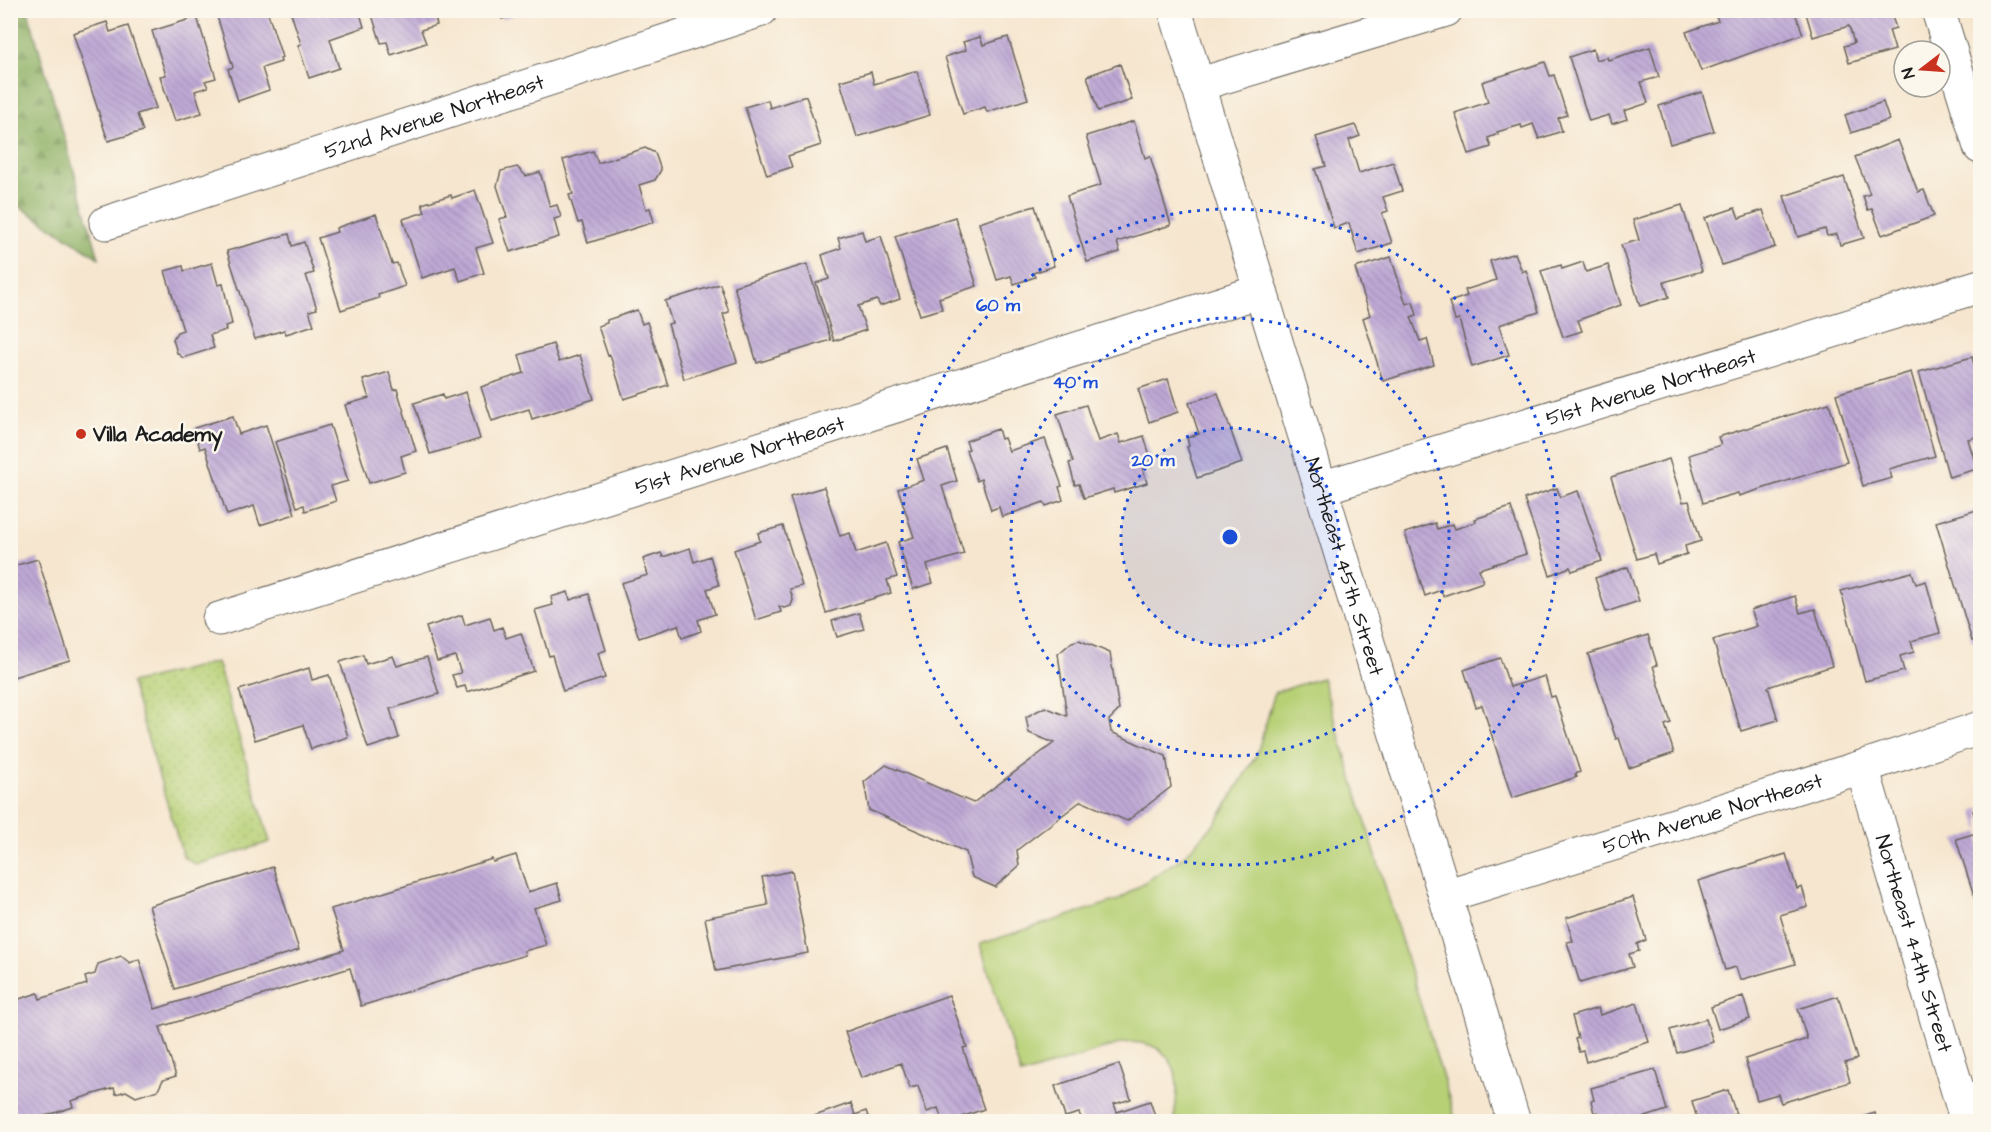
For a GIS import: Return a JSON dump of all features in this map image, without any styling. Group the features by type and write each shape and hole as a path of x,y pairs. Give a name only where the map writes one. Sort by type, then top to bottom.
{"street":[{"name":"52nd Avenue Northeast","path":"106,223 761,10"},
{"name":"Northeast 45th Street","path":"1175,10 1514,1122"},
{"path":"1197,85 1446,10"},
{"path":"1938,10 1980,147"},
{"name":"51st Avenue Northeast","path":"1321,488 1980,286"},
{"name":"51st Avenue Northeast","path":"219,619 1261,291"},
{"name":"50th Avenue Northeast","path":"1445,896 1862,767 1980,728"},
{"name":"Northeast 44th Street","path":"1862,767 1967,1122"}],"green space":[{"path":"10,11 28,11 99,258 11,201"},
{"path":"217,662 270,842 196,865 183,856 131,683"},
{"path":"1322,678 1455,1118 1441,1122 1174,1121 1177,1088 1174,1068 1170,1060 1157,1048 1132,1042 1122,1043 1021,1075 980,944 1118,900 1183,857 1217,821 1257,754 1275,692"}],"building":[{"path":"215,10 267,10 282,57 281,62 262,68 269,90 238,101 228,69 233,67"},
{"path":"290,10 359,10 364,27 330,39 339,68 309,78"},
{"path":"375,10 433,10 437,25 421,30 426,43 391,55 387,42 381,43 371,12"},
{"path":"499,10 524,10 524,11 502,19"},
{"path":"1714,10 1794,10 1803,34 1701,71 1686,32 1718,21"},
{"path":"1805,10 1875,10 1877,15 1890,11 1896,28 1889,30 1892,51 1849,63 1844,46 1854,43 1849,26 1813,37"},
{"path":"197,17 216,78 205,81 208,87 195,91 202,113 175,121 160,76 166,75 152,31"},
{"path":"107,22 110,32 128,26 156,108 137,114 143,131 108,141 73,33"},
{"path":"980,37 983,45 1008,37 1028,99 987,112 985,107 963,114 945,57 966,50 963,42"},
{"path":"1650,47 1659,77 1641,82 1648,103 1624,111 1627,119 1612,124 1609,115 1589,121 1569,57 1593,49 1596,60 1607,57 1608,60"},
{"path":"1545,62 1550,76 1554,75 1567,115 1558,118 1562,131 1539,139 1533,124 1522,128 1521,125 1497,132 1498,134 1488,138 1491,147 1469,154 1455,113 1488,102 1482,82"},
{"path":"1120,64 1132,100 1098,111 1087,76"},
{"path":"917,71 930,115 857,137 840,81 871,72 874,84"},
{"path":"1702,92 1714,131 1670,144 1659,106"},
{"path":"806,96 821,145 788,156 792,167 767,175 745,107 768,100 770,108"},
{"path":"1883,102 1889,120 1851,133 1845,115"},
{"path":"1134,121 1145,158 1150,156 1171,225 1117,242 1120,252 1087,262 1067,196 1101,185 1086,136"},
{"path":"1355,125 1360,136 1349,140 1359,173 1393,162 1402,191 1383,197 1388,211 1382,213 1392,243 1358,254 1349,223 1334,228 1315,169 1326,166 1316,137"},
{"path":"1898,140 1918,192 1924,190 1934,216 1882,235 1872,209 1868,210 1863,196 1870,194 1855,157"},
{"path":"645,148 655,153 661,170 655,180 639,185 646,209 650,208 654,222 588,243 582,222 578,223 569,195 573,194 563,160 593,151 598,163"},
{"path":"517,167 526,176 540,172 550,207 557,205 561,217 554,219 559,237 510,252 499,219 507,217 497,186 501,171"},
{"path":"1844,177 1864,238 1840,245 1837,234 1827,236 1825,229 1798,237 1784,196"},
{"path":"475,190 493,243 476,248 484,273 460,281 455,267 422,278 403,219 425,212 422,204 451,195 452,198"},
{"path":"1682,205 1702,271 1664,282 1669,297 1640,306 1621,245 1639,240 1633,220"},
{"path":"1035,206 1054,266 1033,273 1035,277 1014,284 1011,276 997,280 979,223"},
{"path":"1735,208 1739,218 1763,210 1775,247 1722,265 1705,218"},
{"path":"376,214 392,264 397,263 405,286 378,295 379,298 341,310 318,238 337,232 336,228"},
{"path":"955,217 977,286 939,298 942,309 920,315 895,236"},
{"path":"862,231 865,241 881,236 900,299 880,306 877,300 858,306 866,330 834,341 816,283 829,279 822,255 841,248 838,238"},
{"path":"289,234 292,246 304,242 314,273 306,275 317,309 309,311 314,325 286,334 284,330 255,339 227,251"},
{"path":"1515,253 1522,272 1526,270 1539,312 1499,325 1509,355 1472,367 1459,319 1455,320 1449,302 1467,296 1465,290 1496,280 1490,261"},
{"path":"1391,257 1406,304 1413,302 1417,315 1411,317 1420,341 1427,339 1434,365 1383,381 1363,318 1370,315 1355,268"},
{"path":"1583,262 1586,272 1608,265 1621,305 1578,320 1582,331 1563,337 1541,271 1561,265 1562,269"},
{"path":"212,263 218,285 223,284 232,324 225,326 226,330 210,335 214,348 183,358 177,353 173,339 177,332 183,330 165,271 183,266 184,271"},
{"path":"807,264 831,340 757,363 734,286"},
{"path":"720,284 729,312 723,314 737,362 684,379 668,324 672,323 665,301"},
{"path":"637,310 642,324 647,322 668,385 624,399 598,326 607,323 607,320"},
{"path":"553,344 559,362 580,355 594,399 532,419 529,409 492,421 481,387 524,373 519,355"},
{"path":"1972,357 1980,387 1980,436 1968,439 1977,469 1949,477 1919,372"},
{"path":"389,372 394,390 397,389 416,451 401,456 405,472 369,483 345,405 369,398 363,380"},
{"path":"1911,372 1935,456 1889,469 1892,478 1863,486 1836,394"},
{"path":"1168,379 1178,412 1149,422 1138,389"},
{"path":"466,392 480,439 430,454 414,403 443,394 444,399"},
{"path":"1218,393 1242,463 1197,478 1187,447 1189,446 1187,438 1199,434 1189,403"},
{"path":"1829,403 1847,462 1739,496 1738,493 1703,503 1689,455 1721,445 1718,437"},
{"path":"1086,405 1098,441 1118,434 1121,443 1144,436 1153,466 1143,469 1147,483 1114,493 1113,489 1084,498 1079,484 1075,485 1069,463 1073,462 1057,414"},
{"path":"233,416 239,434 266,425 295,514 260,525 254,506 227,515 205,447 200,449 194,428"},
{"path":"330,425 348,481 331,486 336,501 305,511 304,505 297,507 275,442"},
{"path":"998,429 1009,451 1045,439 1062,486 1059,487 1063,500 1046,506 1044,502 1002,517 999,507 991,510 981,479 977,481 966,450 969,449 966,441"},
{"path":"947,449 957,481 942,486 964,554 927,565 933,583 913,589 898,542 914,537 898,489 924,480 917,459"},
{"path":"1669,459 1683,502 1689,501 1701,541 1685,546 1687,554 1657,564 1654,554 1637,559 1611,477"},
{"path":"824,487 840,536 850,533 856,553 886,543 897,577 887,580 891,593 826,613 790,497"},
{"path":"1557,488 1560,497 1578,491 1602,561 1572,571 1570,567 1550,575 1524,499"},
{"path":"1511,507 1526,554 1479,569 1483,582 1443,596 1441,590 1425,596 1405,533 1435,523 1437,529 1453,524 1455,529 1476,522 1475,519"},
{"path":"1980,509 1980,639 1972,641 1936,522"},
{"path":"783,526 802,586 790,589 793,600 791,606 784,608 779,606 781,612 756,620 734,550 760,541 758,533"},
{"path":"690,548 694,562 710,556 719,585 707,589 715,614 698,620 701,631 682,638 678,625 639,638 621,583 648,575 643,559 661,553 663,557"},
{"path":"38,559 70,660 10,678 10,567"},
{"path":"1628,567 1639,601 1606,612 1595,578"},
{"path":"1912,572 1916,584 1926,581 1940,633 1911,641 1914,652 1900,656 1904,671 1865,681 1841,591"},
{"path":"568,592 570,600 589,594 606,650 598,653 605,678 563,691 535,610 553,605 551,597"},
{"path":"1795,596 1800,613 1815,609 1832,666 1768,687 1778,720 1741,731 1713,640 1757,626 1751,610"},
{"path":"859,613 864,629 837,637 832,621"},
{"path":"462,615 465,625 490,617 494,630 502,627 506,638 521,633 534,671 467,692 465,686 457,688 452,675 461,673 455,656 437,661 426,627"},
{"path":"1648,635 1657,665 1653,666 1671,723 1665,725 1674,753 1629,768 1619,738 1616,739 1588,654"},
{"path":"1079,640 1110,653 1119,710 1109,720 1111,732 1166,756 1171,787 1127,821 1081,801 1017,850 1019,866 995,887 972,877 966,852 869,810 864,782 886,765 973,803 1054,743 1029,733 1026,717 1045,707 1067,716 1058,654 1072,642"},
{"path":"363,655 366,664 393,656 397,666 427,657 439,694 390,709 399,738 368,748 340,662"},
{"path":"1500,658 1510,687 1545,676 1551,697 1555,696 1580,772 1575,774 1577,777 1512,798 1482,705 1476,707 1464,670"},
{"path":"309,668 312,680 329,675 348,737 311,749 303,725 255,740 239,690"},
{"path":"1980,808 1980,832 1973,811"},
{"path":"1980,832 1980,901 1976,902 1956,839"},
{"path":"1786,854 1797,889 1802,887 1808,907 1780,915 1795,964 1740,980 1736,967 1725,970 1698,881"},
{"path":"516,855 528,892 557,883 562,900 534,908 546,945 524,951 525,955 361,1006 350,968 160,1027 176,1076 163,1080 158,1090 136,1097 126,1091 116,1094 114,1088 71,1101 73,1107 26,1122 10,1122 10,1002 38,993 40,999 87,984 85,977 95,974 98,964 121,956 130,963 139,959 155,1009 344,950 331,909 492,859 493,862"},
{"path":"273,867 299,950 175,989 149,906"},
{"path":"792,871 808,953 716,971 705,918 768,905 762,877"},
{"path":"1633,897 1646,940 1637,944 1639,951 1629,954 1633,967 1580,983 1567,942 1573,941 1566,918"},
{"path":"949,995 967,1047 963,1048 984,1109 943,1122 938,1108 927,1112 918,1086 910,1088 901,1063 861,1078 845,1032"},
{"path":"1743,996 1750,1019 1718,1029 1711,1007"},
{"path":"1838,996 1857,1059 1845,1063 1850,1082 1781,1103 1778,1094 1757,1100 1745,1059 1807,1039 1798,1009"},
{"path":"1637,1003 1649,1042 1586,1062 1583,1051 1579,1052 1575,1039 1578,1038 1572,1016 1598,1008 1600,1015"},
{"path":"1706,1019 1713,1042 1677,1053 1670,1030"},
{"path":"1119,1064 1131,1099 1114,1104 1117,1112 1150,1101 1157,1122 1083,1122 1079,1113 1065,1117 1055,1086"},
{"path":"1655,1070 1667,1110 1630,1122 1600,1122 1597,1112 1594,1113 1591,1088"},
{"path":"1728,1090 1736,1114 1710,1122 1698,1122 1692,1101"},
{"path":"851,1103 855,1115 866,1111 870,1122 814,1122 812,1117"},
{"path":"1875,1113 1877,1122 1849,1122 1849,1121"}],"place":[{"name":"Villa Academy","path":"81,434"}]}
